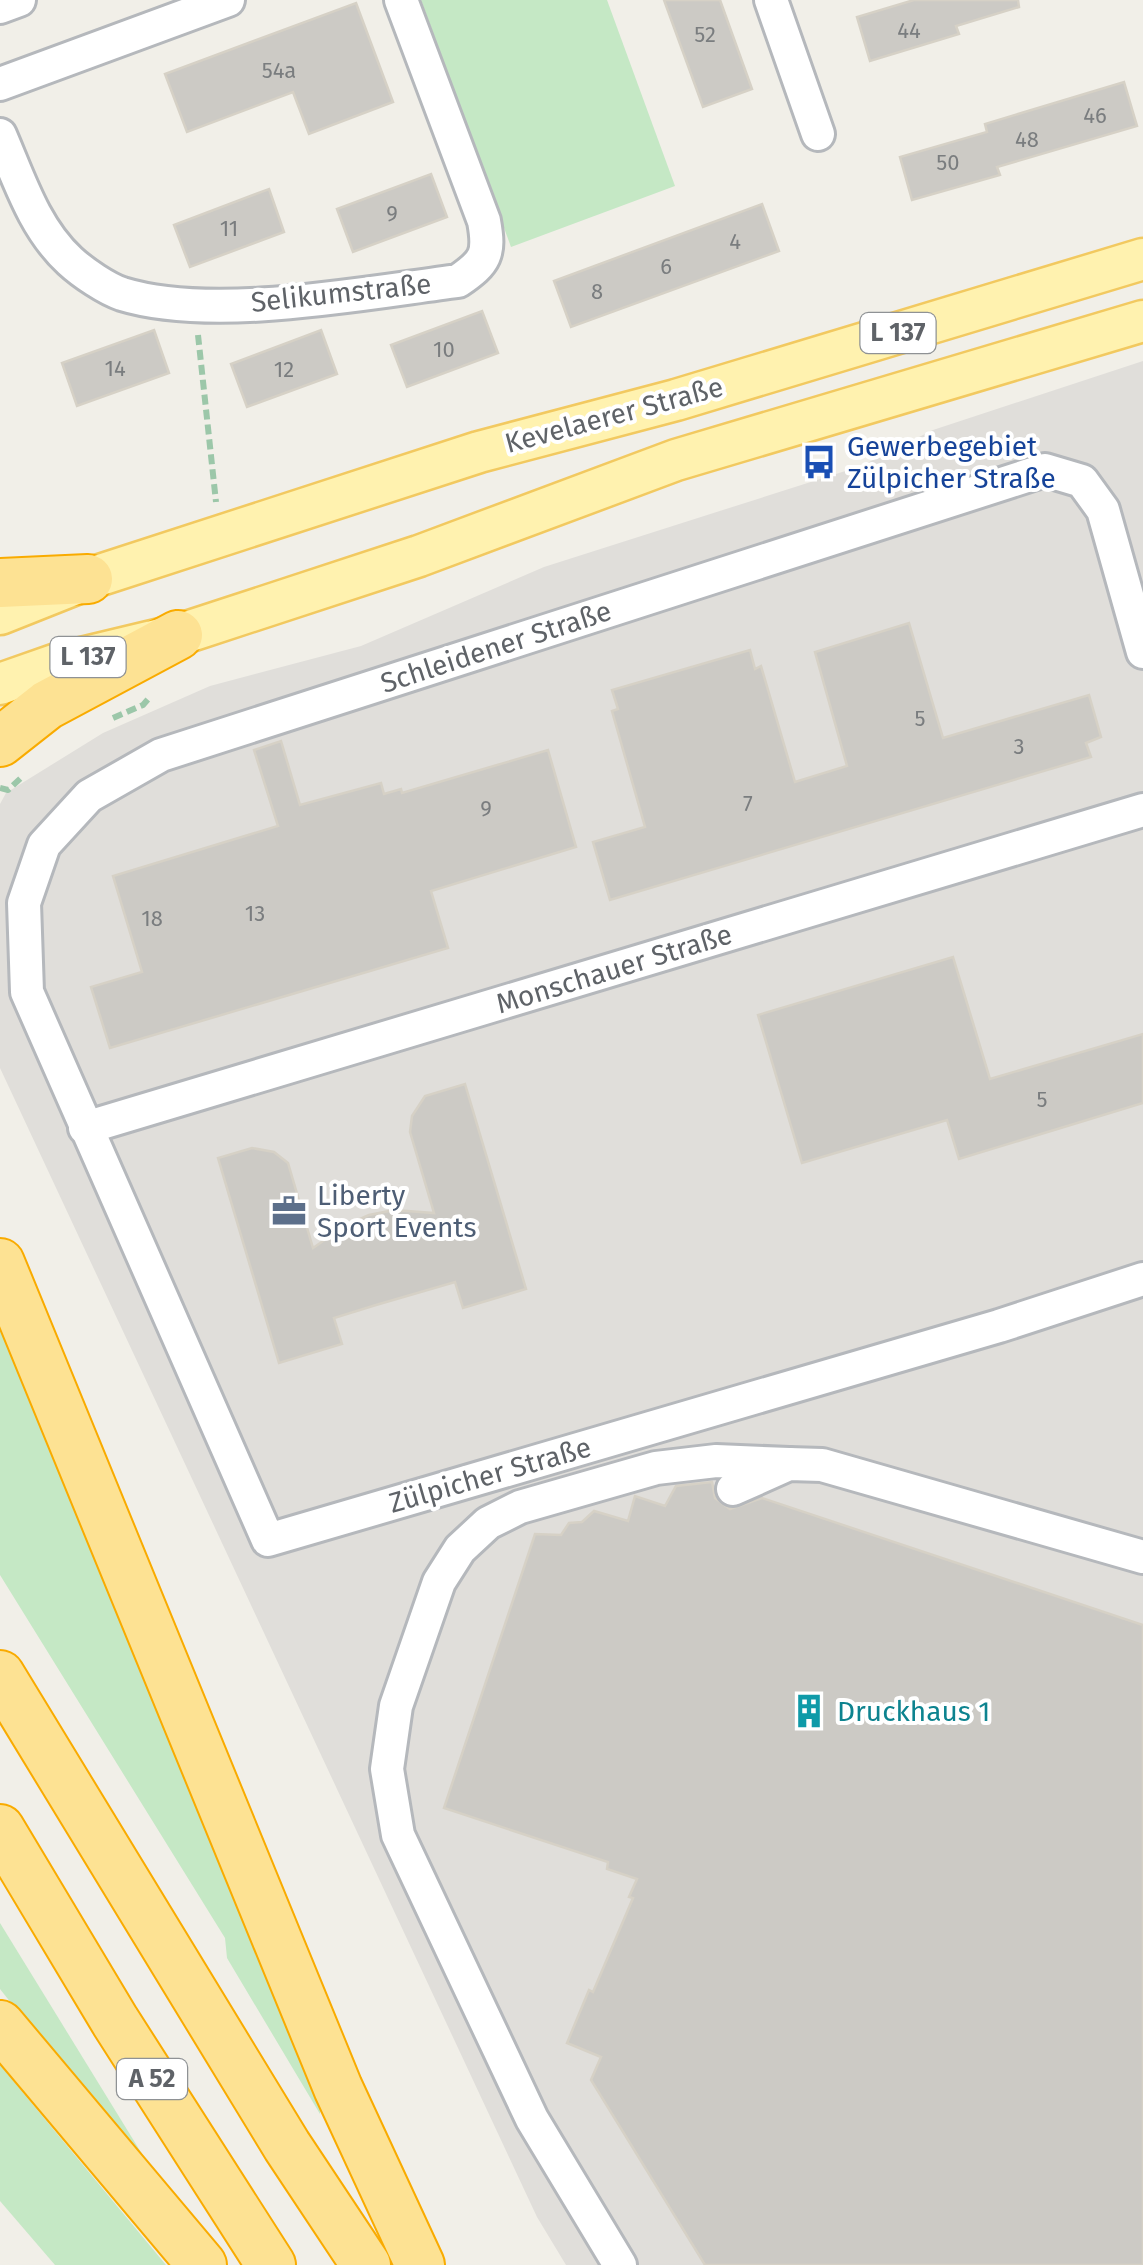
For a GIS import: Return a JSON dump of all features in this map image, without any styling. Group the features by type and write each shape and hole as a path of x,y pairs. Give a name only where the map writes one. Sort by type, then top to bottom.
{"highway":[{"path":"0,584 88,579"},
{"path":"0,742 47,705 178,635"},
{"path":"0,1263 338,2088 420,2265"},
{"name":"A 52","path":"0,1675 287,2146 366,2265"},
{"name":"A 52","path":"0,1829 115,2021 271,2265"},
{"path":"0,2025 202,2265"}],"main road":[{"name":"Kevelaerer Straße","path":"88,579 479,452 676,400 1143,260"},
{"name":"Kevelaerer Straße","path":"178,635 419,556 676,460 1143,320"},
{"name":"L 137","path":"0,614 88,579"},
{"name":"L 137","path":"0,684 56,664 178,635"}],"street":[{"path":"0,7 19,0"},
{"path":"0,84 228,0"},
{"name":"Selikumstraße","path":"0,135 7,170 36,218 71,262 120,294 194,304 282,302 458,281 479,267 489,246 484,221 401,0"},
{"path":"771,0 818,134"},
{"name":"Schleidener Straße","path":"85,1128 26,992 24,902 44,845 89,796 160,756 1045,470 1082,481 1103,510 1143,652"},
{"name":"Monschauer Straße","path":"85,1128 1143,810"},
{"name":"Zülpicher Straße","path":"85,1128 268,1540 999,1326 1143,1278"},
{"path":"620,2265 532,2119 398,1835 387,1769 396,1706 439,1582 460,1550 488,1523 520,1507 656,1468 716,1461 822,1465 1143,1556"},
{"path":"733,1488 789,1464"}],"path":[{"path":"194,304 220,536"}],"shaded area":[{"path":"1143,361 1143,2265 566,2265 537,2217 0,1068 0,804 6,793 103,733 210,686 361,646 544,567 861,466 933,430"}],"green space":[{"path":"421,0 607,0 675,186 511,247"},
{"path":"0,1327 294,2044 320,2097 320,2114 227,1958 225,1938 0,1575"},
{"path":"0,1923 182,2219 0,1989"},
{"path":"0,2065 166,2265 55,2265 0,2201"}],"building":[{"path":"664,0 720,0 752,89 703,107"},
{"path":"914,0 1018,0 1019,7 956,26 959,34 870,61 857,17"},
{"path":"356,3 393,102 309,134 293,92 187,132 165,74"},
{"path":"1124,82 1137,126 997,167 1000,175 912,200 900,157 987,132 985,124"},
{"path":"431,174 447,217 353,252 337,209"},
{"path":"269,189 284,232 190,267 174,225"},
{"path":"762,204 779,251 571,327 554,281"},
{"path":"482,311 498,353 407,387 391,345"},
{"path":"154,330 169,373 77,406 62,363"},
{"path":"321,330 337,374 247,407 231,364"},
{"path":"909,623 943,738 1089,695 1101,737 1086,743 1091,757 610,900 593,842 645,827 612,711 618,709 612,690 750,650 755,669 761,666 795,782 847,766 815,652"},
{"path":"281,741 300,805 381,783 384,794 401,789 402,793 548,750 576,847 431,891 448,948 110,1048 91,987 142,972 113,876 278,826 254,750"},
{"path":"953,957 990,1079 1143,1034 1143,1103 959,1159 947,1120 802,1163 758,1015"},
{"path":"465,1084 526,1289 463,1308 455,1282 376,1305 334,1318 342,1344 279,1363 218,1158 252,1148 274,1152 288,1163 313,1248 346,1225 369,1215 394,1210 434,1213 410,1132 412,1116 425,1096"},
{"name":"Druckhaus 1","path":"712,1482 715,1498 730,1509 762,1498 1143,1625 1143,2265 705,2265 591,2080 601,2057 567,2043 589,1990 593,1992 633,1898 629,1897 637,1879 607,1869 608,1862 444,1808 535,1534 561,1535 569,1523 582,1522 594,1511 628,1521 635,1496 665,1506 676,1486"}],"place":[{"name":"Gewerbegebiet Zülpicher Straße","path":"819,462"},
{"name":"Liberty Sport Events","path":"289,1211"},
{"name":"Druckhaus 1","path":"809,1711"}]}
